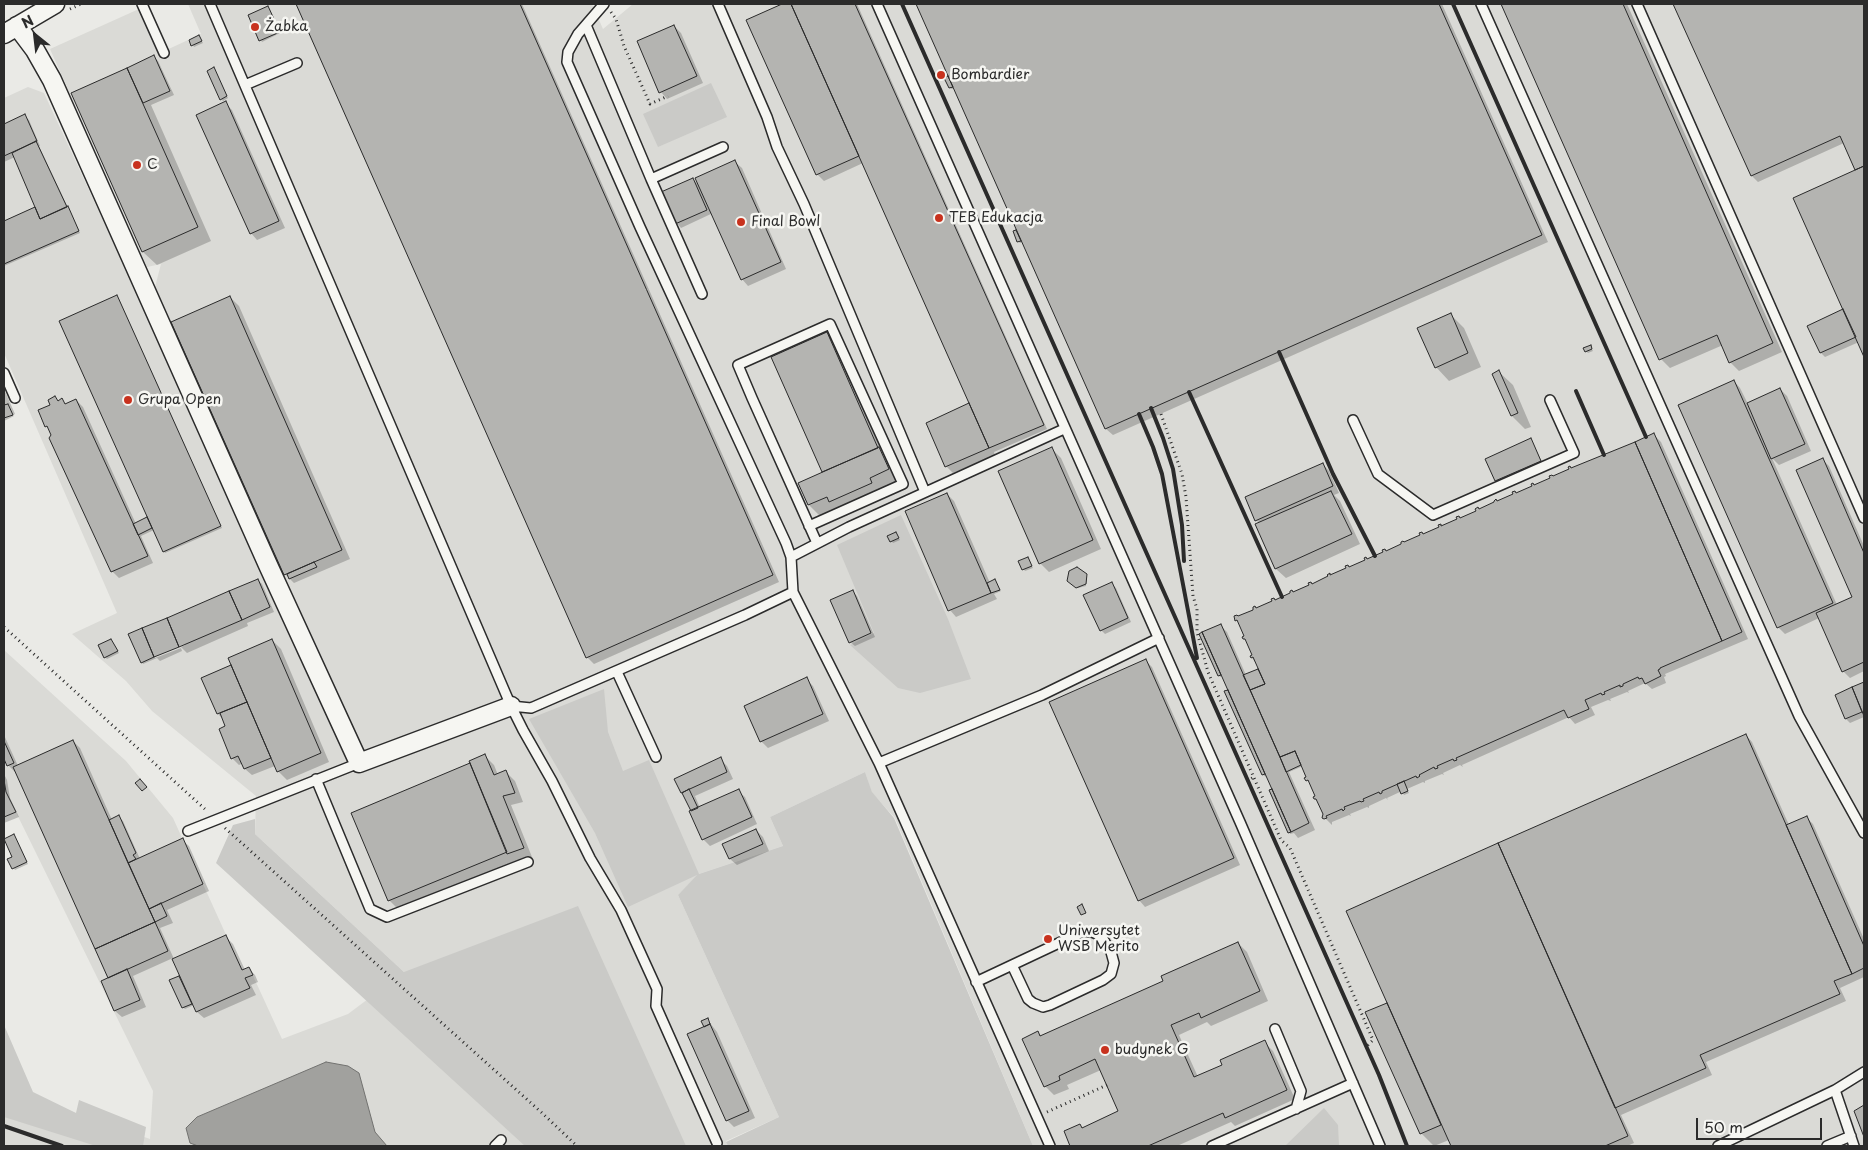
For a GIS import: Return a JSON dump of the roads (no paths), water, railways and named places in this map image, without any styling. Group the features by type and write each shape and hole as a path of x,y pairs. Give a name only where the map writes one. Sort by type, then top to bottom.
{"street":[{"path":"55,4 10,30 35,50 52,80 264,556 359,762 511,706"}],"lane":[{"path":"142,4 164,53"},
{"path":"210,4 511,706 522,730 552,781 590,858 621,910 657,989 656,1006 717,1143"},
{"path":"718,4 767,117 777,147 804,204 925,492"},
{"path":"876,4 1064,429 1159,638 1380,1146"},
{"path":"1480,4 1795,707 1864,833"},
{"path":"1637,4 1864,518"},
{"path":"607,8 578,34 568,52 567,62 570,71 791,556 793,592 879,763 1050,1146"},
{"path":"586,25 702,294"},
{"path":"244,85 297,63"},
{"path":"651,179 723,147"},
{"path":"809,526 902,484 830,324 738,365 809,526 817,543"},
{"path":"4,376 15,398"},
{"path":"1353,420 1378,474 1433,515 1574,453 1550,400"},
{"path":"791,556 925,492 1064,429"},
{"path":"511,706 531,708 617,672 793,592"},
{"path":"879,763 937,737 1042,695 1159,638"},
{"path":"617,672 656,757"},
{"path":"188,831 359,762"},
{"path":"316,779 370,909 388,917 528,862"},
{"path":"976,982 1012,965 1085,932 1092,932 1101,936 1107,943 1114,963 1111,974 1103,980 1043,1007 1033,1004 1028,999 1012,965"},
{"path":"1275,1030 1301,1091 1296,1109"},
{"path":"1718,1146 1835,1090 1864,1072"},
{"path":"1212,1146 1353,1083"},
{"path":"1835,1090 1854,1146"},
{"path":"1827,1146 1851,1136"}],"railway":[{"path":"902,4 1379,1075 1407,1146"},
{"path":"1453,4 1646,437"},
{"path":"1279,352 1333,474 1375,556"},
{"path":"1576,391 1604,455"},
{"path":"1189,392 1282,597"},
{"path":"1151,408 1173,469 1182,525 1184,561"},
{"path":"1139,414 1162,474 1197,658"},
{"path":"4,1126 62,1146"}],"place":[{"name":"Żabka","path":"255,27"},
{"name":"Bombardier","path":"941,75"},
{"name":"C","path":"137,165"},
{"name":"TEB Edukacja","path":"939,218"},
{"name":"Final Bowl","path":"741,222"},
{"name":"Grupa Open","path":"128,400"},
{"name":"Uniwersytet WSB Merito","path":"1048,939"},
{"name":"budynek G","path":"1105,1050"}]}
